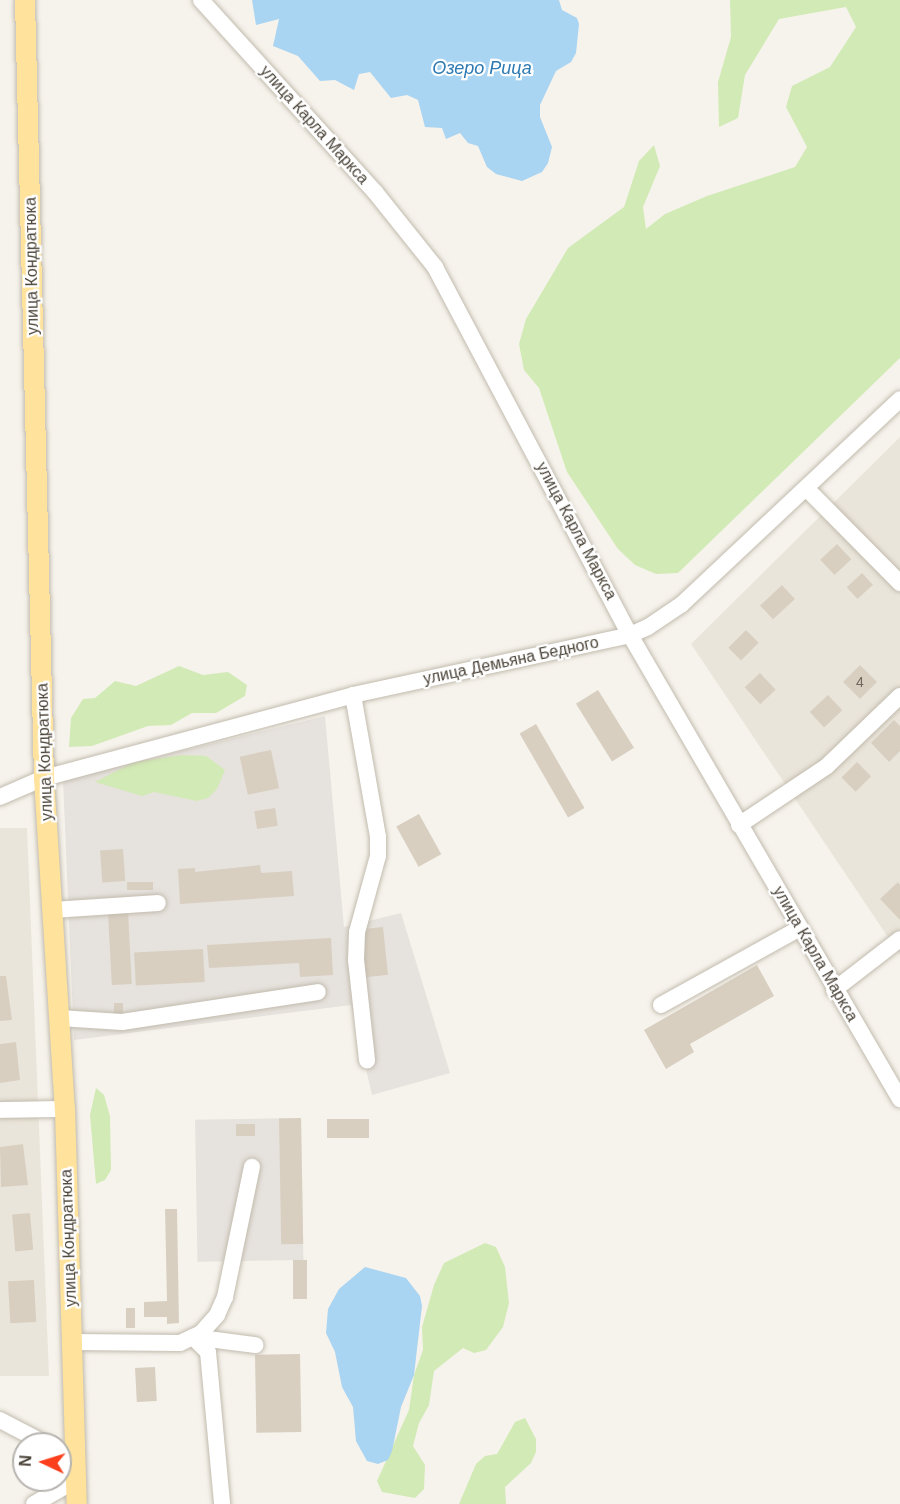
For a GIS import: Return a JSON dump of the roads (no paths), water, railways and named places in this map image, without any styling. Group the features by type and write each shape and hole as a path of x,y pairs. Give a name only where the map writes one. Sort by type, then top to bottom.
{"main road":[{"name":"улица Кондратюка","path":"26,0 44,778 65,1109 73,1342 68,1432"},
{"name":"улица Кондратюка","path":"72,1469 76,1480 77,1504"}],"street":[{"name":"улица Карла Маркса","path":"201,0 375,192 435,267 630,635 834,990 900,1100"},
{"name":"улица Демьяна Бедного","path":"0,797 44,778 353,695 630,635 682,604 808,490 900,399"},
{"path":"808,490 900,583"},
{"path":"353,695 378,837 378,856 357,932 356,960 367,1060"},
{"path":"739,825 827,766 900,696"},
{"path":"53,910 158,903"},
{"path":"661,1005 800,928"},
{"path":"834,990 900,939"},
{"path":"59,1018 122,1022 318,992"},
{"path":"0,1110 65,1109"},
{"path":"73,1342 155,1345 180,1343 193,1337 217,1315 225,1297 252,1167"},
{"path":"193,1337 255,1345"},
{"path":"193,1337 208,1352 222,1504"},
{"path":"0,1420 23,1432"},
{"path":"34,1504 76,1480"}],"water":[{"name":"Озеро Рица","path":"252,0 559,0 562,10 577,18 579,24 576,53 571,62 556,71 540,105 540,117 552,147 548,163 542,172 522,181 496,174 487,167 478,146 468,143 460,133 446,139 442,128 425,127 418,100 407,95 391,98 370,72 359,74 354,90 335,80 320,81 298,56 273,46 279,19 256,25"},
{"path":"365,1267 406,1278 420,1296 422,1306 414,1375 401,1407 392,1451 388,1460 378,1464 367,1461 356,1441 353,1407 342,1387 335,1352 326,1333 328,1309 339,1289"}]}
